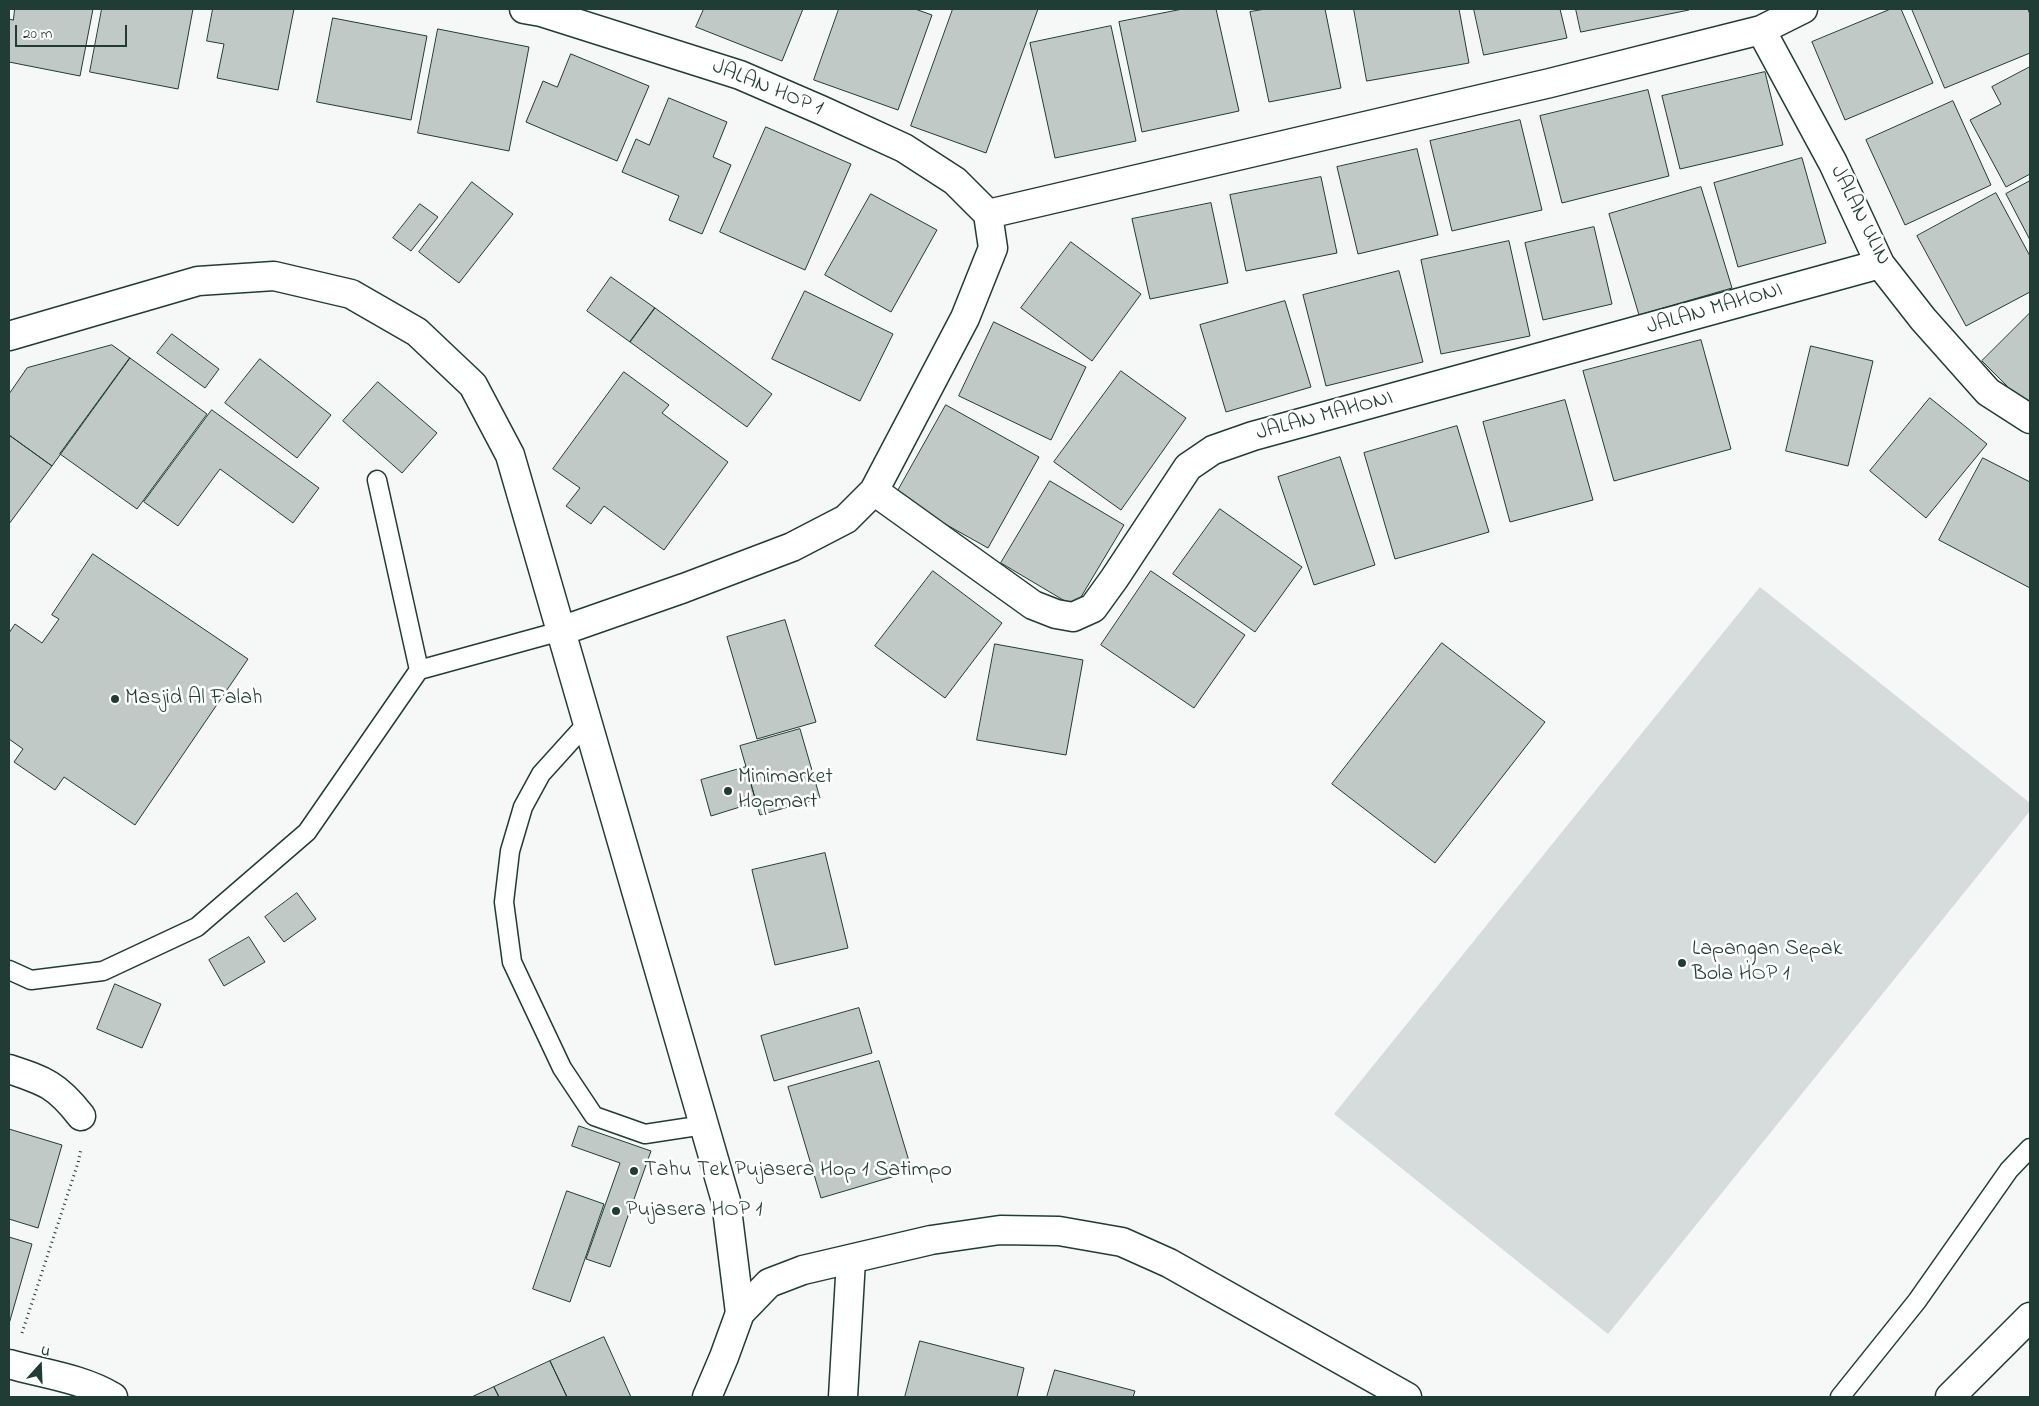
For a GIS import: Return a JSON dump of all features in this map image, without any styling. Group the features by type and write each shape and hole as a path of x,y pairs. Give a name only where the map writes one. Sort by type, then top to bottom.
{"street":[{"name":"JALAN HOP 1","path":"524,9 623,37 740,75 796,99 904,148 955,181 988,214"},
{"path":"561,631 684,588 792,547 846,519 874,491 965,318 993,248 988,214 1540,86 1761,30 1803,9"},
{"name":"JALAN ULIN","path":"1761,30 1832,164 1880,264 1923,319 1988,392 2030,419"},
{"name":"JALAN MAHONI","path":"874,491 1033,605 1056,614 1073,617 1093,608 1188,467 1213,450 1253,436 1880,264"},
{"path":"9,336 198,281 274,276 351,294 417,332 473,385 510,455 726,1201 740,1313"},
{"path":"9,1069 43,1080 67,1098 81,1116"},
{"path":"707,1397 740,1313 769,1283 803,1270 931,1240 1000,1230 1059,1231 1122,1242 1169,1264 1406,1397"},
{"path":"843,1397 851,1260"},
{"path":"1950,1397 2030,1317"},
{"path":"10,1364 66,1377 101,1390 113,1397"}],"lane":[{"path":"377,480 419,670"},
{"path":"9,970 31,980 103,971 197,927 307,832 419,670 561,631"},
{"path":"588,722 541,774 523,807 510,851 504,902 512,962 562,1068 594,1116 645,1134 704,1125"},
{"path":"1840,1397 1916,1301 2009,1170 2030,1148"}],"path":[{"path":"10,1364 78,1163 84,1137 81,1116"}],"shaded area":[{"name":"Lapangan Sepak Bola HOP 1","path":"1760,587 2030,803 2030,811 1608,1334 1334,1114"}],"building":[{"path":"15,9 93,9 80,76 9,62 9,19 13,20"},
{"path":"102,9 193,9 178,89 90,72"},
{"path":"213,9 294,9 278,90 217,78 224,44 207,41"},
{"path":"704,9 803,9 782,61 696,27"},
{"path":"839,9 915,9 932,15 898,110 814,80"},
{"path":"953,9 1038,9 986,153 911,126"},
{"path":"1183,9 1216,9 1239,111 1142,132 1119,22"},
{"path":"1266,9 1325,9 1341,88 1269,102 1250,12"},
{"path":"1354,9 1459,9 1469,63 1367,81"},
{"path":"1474,9 1560,9 1567,38 1484,55"},
{"path":"1576,9 1689,9 1689,10 1581,32"},
{"path":"1891,9 1901,9 1933,83 1845,120 1812,42"},
{"path":"1912,9 2028,9 2030,15 2030,53 1945,88"},
{"path":"333,18 427,36 411,120 317,102"},
{"path":"1111,26 1136,141 1055,158 1030,43"},
{"path":"438,29 529,47 509,151 418,133"},
{"path":"571,54 649,86 617,161 526,122 543,81 557,87"},
{"path":"2030,67 2030,174 2006,187 1970,120 2001,104 1992,87"},
{"path":"1765,72 1783,145 1680,169 1662,96"},
{"path":"1648,90 1669,176 1562,203 1540,116"},
{"path":"669,98 727,122 713,157 731,165 702,234 669,220 679,196 622,172 636,139 649,145"},
{"path":"1953,101 1991,185 1905,225 1866,140"},
{"path":"1520,120 1542,210 1452,231 1430,141"},
{"path":"766,127 851,164 805,270 720,232"},
{"path":"1417,149 1438,235 1358,254 1337,167"},
{"path":"1802,158 1826,243 1738,267 1714,183"},
{"path":"1321,177 1337,253 1246,271 1230,195"},
{"path":"2030,181 2030,240 2006,194"},
{"path":"472,182 513,214 459,283 419,252"},
{"path":"1701,187 1732,288 1639,315 1609,214"},
{"path":"1996,193 2030,256 2030,292 1966,326 1917,236"},
{"path":"871,194 937,230 891,312 825,275"},
{"path":"1211,203 1228,283 1150,299 1132,219"},
{"path":"420,204 438,217 411,251 393,238"},
{"path":"1594,227 1612,304 1543,320 1525,243"},
{"path":"1509,241 1530,336 1441,354 1421,260"},
{"path":"1071,242 1141,294 1092,361 1021,308"},
{"path":"1399,271 1423,362 1326,386 1303,295"},
{"path":"611,277 655,308 630,342 587,311"},
{"path":"805,291 893,334 860,401 772,359"},
{"path":"1285,301 1311,387 1226,412 1200,325"},
{"path":"655,308 772,394 747,427 630,342"},
{"path":"2030,313 2030,409 1982,361"},
{"path":"994,322 1086,367 1051,440 959,396"},
{"path":"172,334 219,369 205,388 157,353"},
{"path":"1701,340 1731,449 1614,481 1583,371"},
{"path":"112,345 130,358 52,466 9,435 9,394 27,368"},
{"path":"1811,346 1873,361 1848,466 1786,451"},
{"path":"130,358 207,414 137,509 60,454"},
{"path":"260,359 331,415 297,458 225,403"},
{"path":"1121,371 1186,418 1121,510 1054,462"},
{"path":"624,372 669,405 662,413 728,462 664,550 604,506 591,524 566,506 580,488 553,469"},
{"path":"378,382 437,433 402,473 343,421"},
{"path":"1930,398 1987,444 1926,518 1870,471"},
{"path":"1565,400 1593,500 1510,522 1483,422"},
{"path":"946,405 1039,457 988,548 895,496"},
{"path":"212,410 319,488 293,523 220,469 178,526 144,502"},
{"path":"1457,426 1489,532 1395,559 1364,453"},
{"path":"9,435 52,466 9,524"},
{"path":"1340,457 1375,565 1314,585 1278,477"},
{"path":"1983,458 2030,482 2030,588 1939,540"},
{"path":"1050,481 1124,525 1075,607 1001,563"},
{"path":"1220,509 1302,567 1255,632 1173,574"},
{"name":"Masjid Al Falah","path":"93,554 248,659 135,825 64,777 55,790 14,762 23,749 9,739 9,633 15,624 42,643 59,619 52,615"},
{"path":"933,571 1002,623 945,698 875,646"},
{"path":"1151,571 1245,635 1194,708 1101,645"},
{"path":"785,620 816,722 757,739 727,637"},
{"path":"1442,643 1545,722 1435,863 1332,784"},
{"path":"995,644 1083,660 1066,755 977,740"},
{"path":"800,729 820,798 760,815 740,746"},
{"name":"Minimarket Hopmart","path":"746,767 756,802 711,816 701,780"},
{"path":"825,853 848,948 775,965 752,870"},
{"path":"297,893 316,919 284,942 265,917"},
{"path":"249,937 265,962 224,986 209,960"},
{"path":"115,984 161,1004 142,1048 97,1029"},
{"path":"859,1008 872,1053 774,1081 761,1036"},
{"path":"879,1061 912,1171 821,1198 788,1087"},
{"name":"Pujasera HOP 1","path":"579,1126 651,1151 610,1267 586,1259 620,1163 572,1146"},
{"path":"9,1129 62,1145 38,1228 9,1219"},
{"path":"567,1191 604,1204 570,1302 533,1289"},
{"path":"9,1237 32,1244 9,1324"},
{"path":"604,1337 631,1397 567,1397 550,1361"},
{"path":"920,1341 1024,1368 1017,1397 905,1397"},
{"path":"550,1361 567,1397 499,1397 494,1387"},
{"path":"1055,1370 1135,1391 1133,1397 1047,1397"},
{"path":"494,1387 499,1397 472,1397"}],"place":[{"name":"Masjid Al Falah","path":"115,699"},
{"name":"Minimarket Hopmart","path":"728,791"},
{"name":"Lapangan Sepak Bola HOP 1","path":"1682,963"},
{"name":"Tahu Tek Pujasera Hop 1 Satimpo","path":"634,1171"},
{"name":"Pujasera HOP 1","path":"616,1211"}]}
